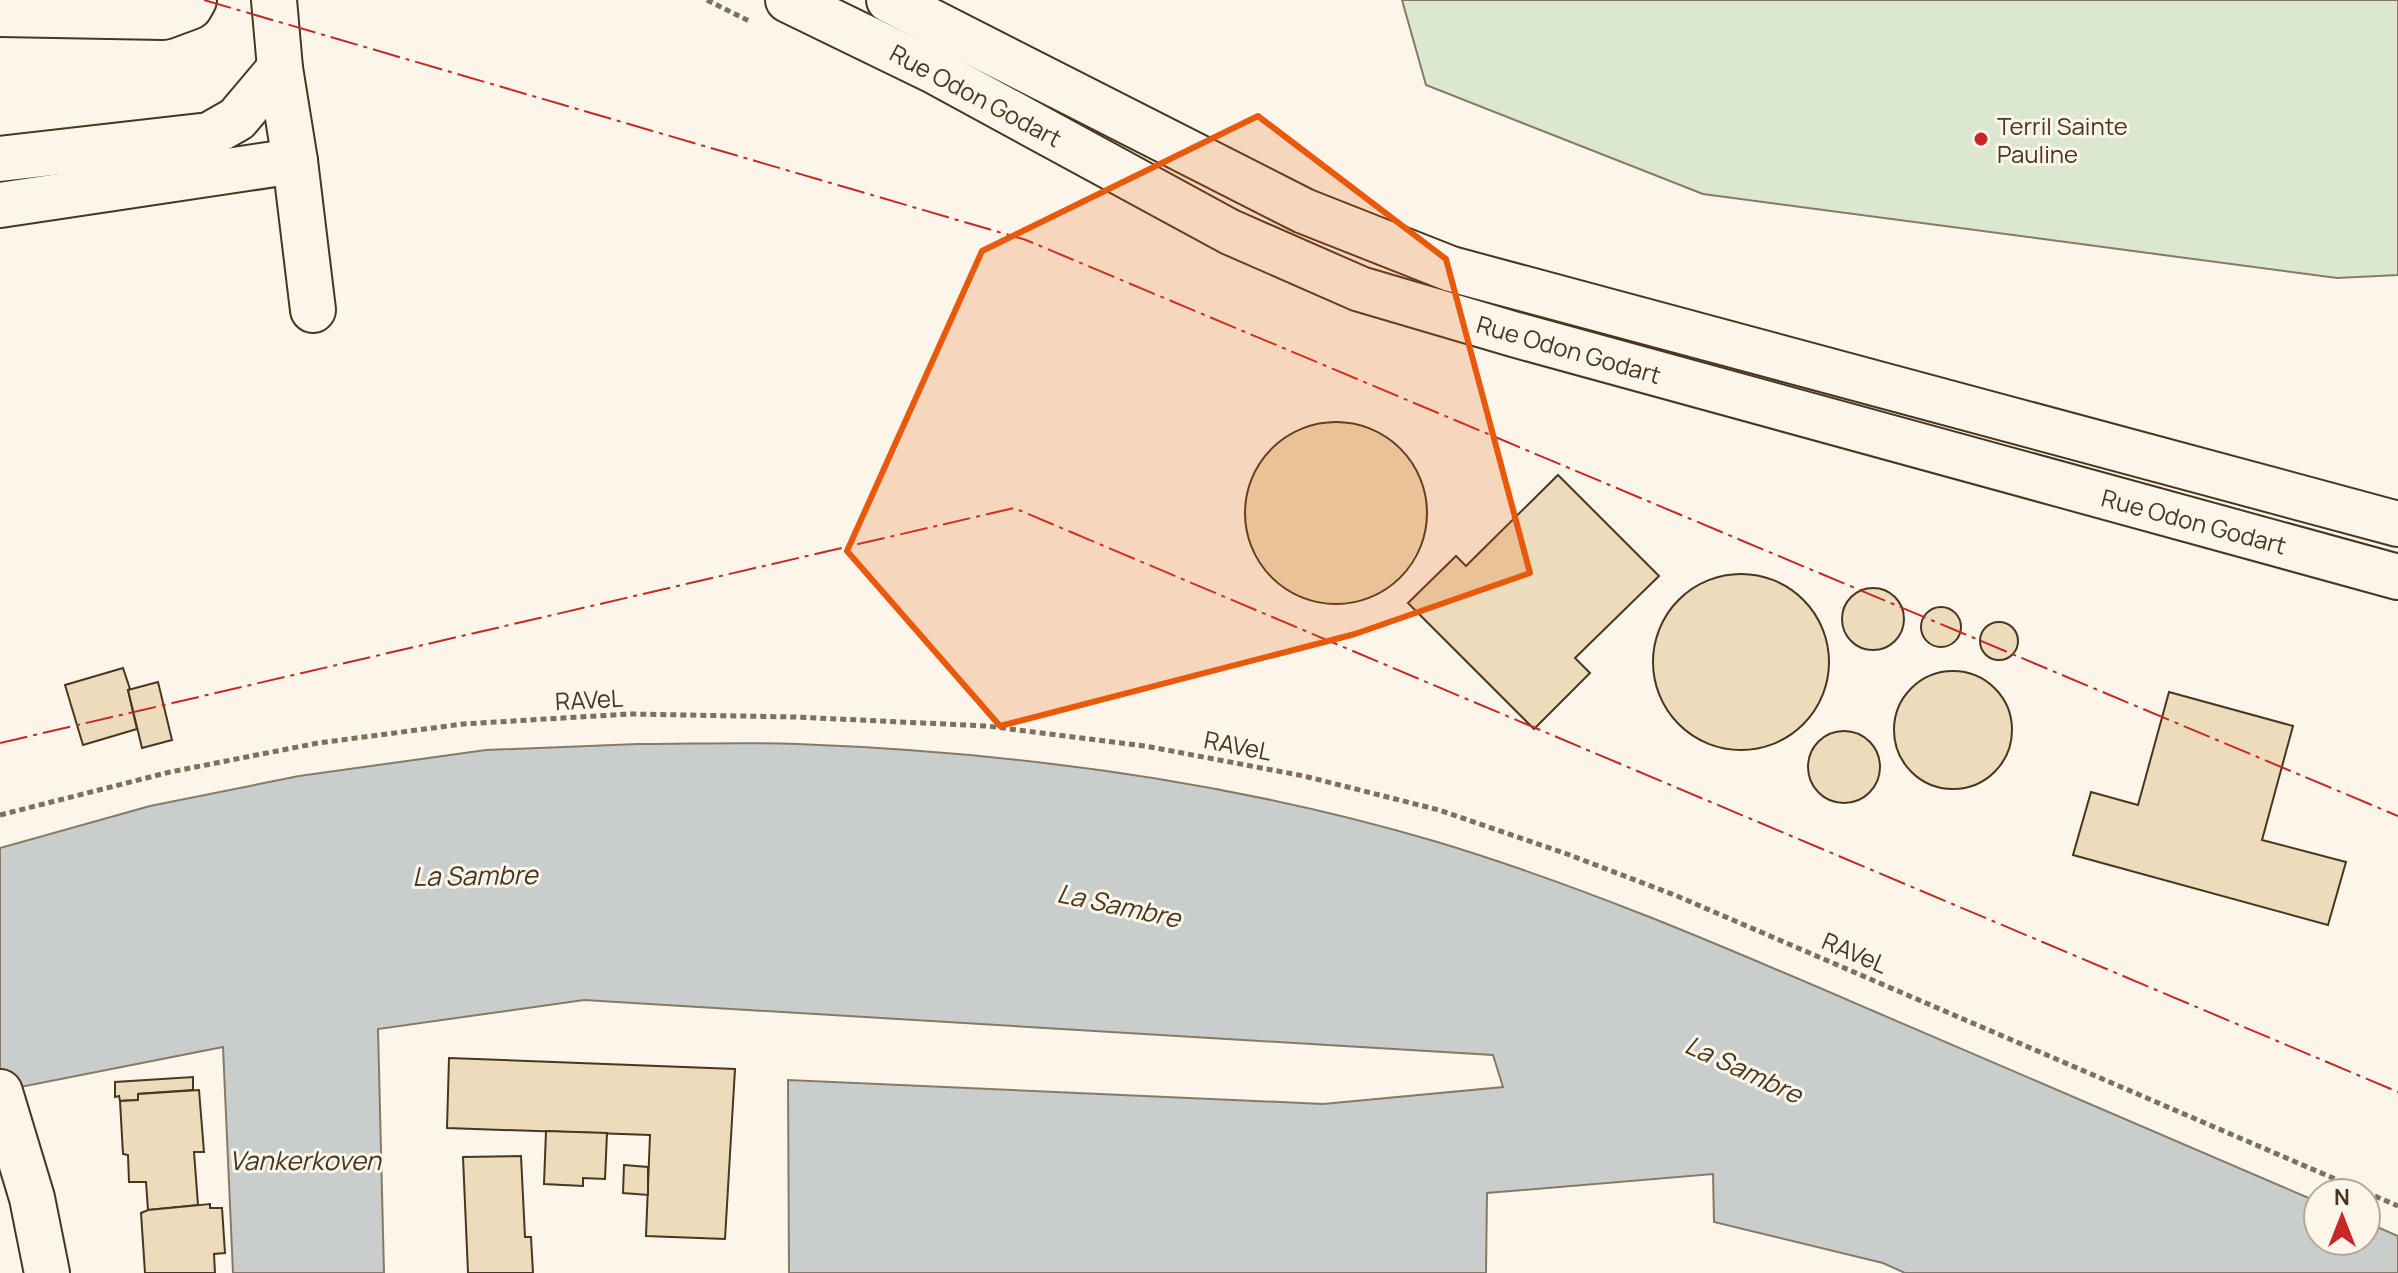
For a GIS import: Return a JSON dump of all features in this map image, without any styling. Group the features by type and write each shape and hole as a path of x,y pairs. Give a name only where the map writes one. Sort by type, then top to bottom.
{"main road":[{"path":"0,14 163,17 190,7 194,0"},
{"path":"274,0 280,68 313,310"},
{"name":"Rue Odon Godart","path":"788,0 934,71 1230,232 1360,289 1513,334 2398,577"},
{"name":"Rue Odon Godart","path":"889,0 1304,211 1451,269 2398,524"},
{"path":"0,159 209,135 237,119 280,68"},
{"path":"0,205 295,161"},
{"path":"0,1092 32,1198 47,1273"}],"path":[{"name":"RAVeL","path":"0,815 170,772 318,743 494,722 630,714 795,717 987,726 1145,746 1304,776 1439,810 1567,854 1677,896 2398,1206"}],"highlighted area":[{"path":"1258,116 1446,259 1530,573 1355,634 1000,726 847,551 982,251"}],"green space":[{"name":"Terril Sainte Pauline","path":"1402,0 2398,0 2398,275 2337,278 1703,194 1426,85"}],"water":[{"path":"737,743 958,754 1038,762 1198,786 1277,801 1434,841 1600,898 1709,941 2302,1195 2302,1257 2382,1257 2382,1229 2398,1236 2398,1273 1905,1273 1883,1263 1714,1222 1713,1174 1487,1193 1486,1273 789,1273 788,1080 1323,1104 1503,1087 1493,1055 584,1000 378,1029 384,1273 233,1273 223,1047 0,1091 0,848 150,806 299,776 486,750"}],"building":[{"path":"1336,422 1371,429 1400,449 1420,478 1427,513 1420,548 1400,577 1371,597 1336,604 1301,597 1272,577 1252,548 1245,513 1252,478 1272,449 1301,429"},
{"path":"1558,475 1659,576 1575,658 1590,673 1534,729 1408,603 1456,556 1466,566"},
{"path":"1741,574 1775,580 1803,600 1823,628 1829,662 1823,696 1803,724 1775,744 1741,750 1707,744 1679,724 1659,696 1653,662 1659,628 1679,600 1707,580"},
{"path":"1873,588 1885,590 1895,597 1902,607 1902,631 1895,641 1885,648 1873,650 1861,648 1851,641 1844,631 1842,619 1844,607 1851,597 1861,590"},
{"path":"1941,607 1955,613 1961,627 1955,641 1941,647 1927,641 1921,627 1927,613"},
{"path":"1999,622 2012,628 2018,641 2012,654 1999,660 1986,654 1980,641 1986,628"},
{"path":"123,668 137,729 83,745 65,685"},
{"path":"1953,671 1976,676 1995,688 2007,707 2012,730 2007,753 1995,772 1976,784 1953,789 1930,784 1911,772 1899,753 1894,730 1899,707 1911,688 1930,676"},
{"path":"158,682 172,740 142,748 128,690"},
{"path":"2169,692 2293,726 2262,840 2346,862 2328,925 2073,855 2091,792 2138,805"},
{"path":"1851,731 1870,741 1878,753 1878,781 1870,793 1858,801 1837,803 1818,793 1810,781 1808,760 1818,741 1830,733"},
{"path":"449,1058 735,1069 725,1239 646,1236 650,1135 447,1128"},
{"path":"193,1077 193,1090 138,1094 138,1100 120,1101 119,1096 115,1097 115,1082"},
{"path":"199,1090 204,1152 194,1152 198,1205 148,1210 146,1182 129,1182 128,1155 123,1154 120,1101 138,1100 138,1094"},
{"path":"546,1131 607,1133 605,1179 583,1178 583,1186 544,1184"},
{"path":"521,1156 525,1237 531,1237 533,1273 468,1273 463,1157"},
{"path":"624,1165 648,1167 648,1195 623,1193"},
{"path":"210,1204 210,1208 222,1208 225,1253 214,1254 215,1273 145,1273 141,1213"}],"power":[{"path":"204,0 1026,240 2398,816"},
{"path":"0,743 1014,508 2398,1092"}],"place":[{"name":"Terril Sainte Pauline","path":"1981,139"}],"water label":[{"name":"La Sambre","path":"475,875"},
{"name":"La Sambre","path":"1119,905"},
{"name":"La Sambre","path":"1744,1069"},
{"name":"Vankerkoven","path":"305,1160"}]}
